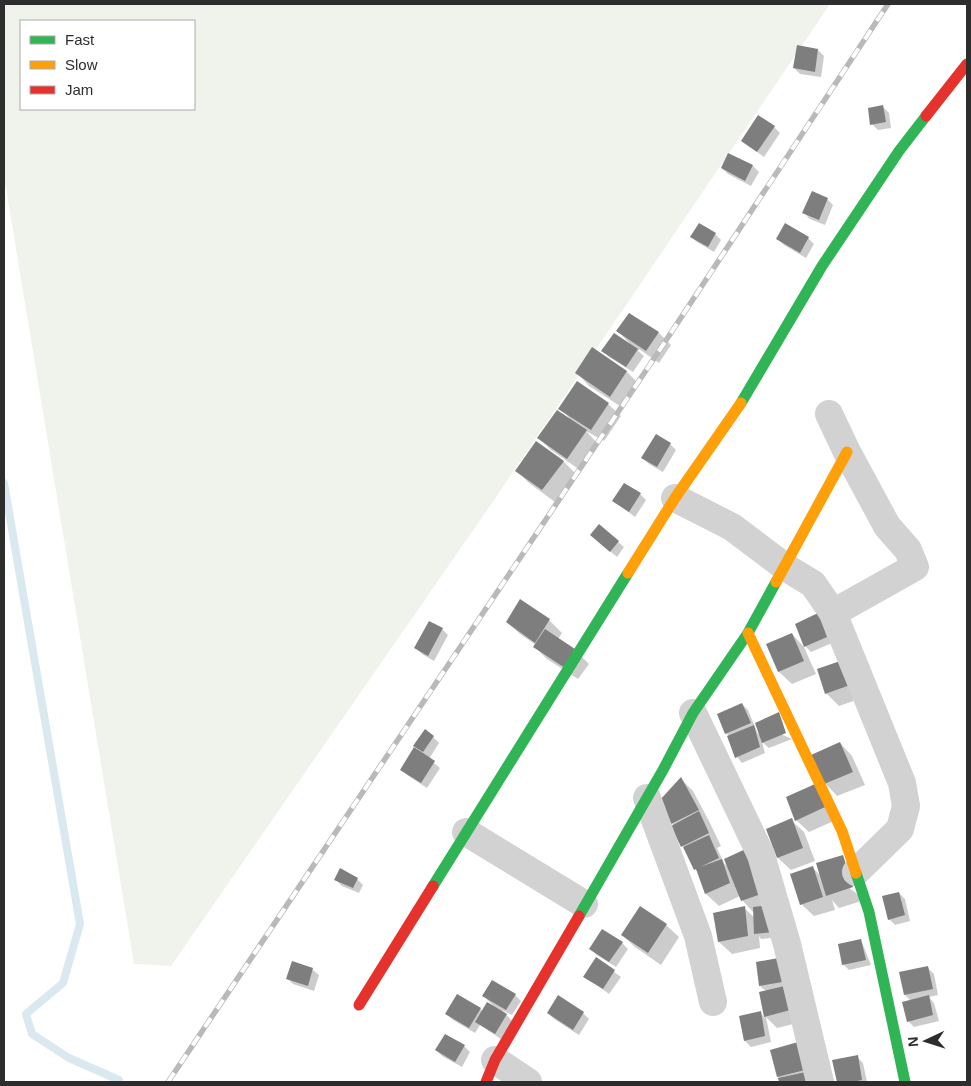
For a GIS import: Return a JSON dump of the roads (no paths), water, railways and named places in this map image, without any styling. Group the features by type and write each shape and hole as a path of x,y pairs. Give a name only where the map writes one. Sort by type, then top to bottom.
{"street":[{"path":"359,1005 675,498 749,392 822,266 898,151 967,64"},
{"path":"829,414 887,526 908,550 915,566 833,613"},
{"path":"528,1082 490,1071 584,904 647,798 693,713 748,633 847,452"},
{"path":"675,498 732,527 785,568 813,584 833,613 902,783 906,806 900,828 856,872"},
{"path":"748,633 842,831 869,912 905,1082"},
{"path":"693,713 761,856 787,944 820,1082"},
{"path":"647,798 698,936 713,1002"},
{"path":"466,832 584,904"}],"waterway":[{"path":"4,483 80,924 63,983 26,1014 32,1034 69,1058 119,1080 119,1082"}],"railway":[{"path":"168,1082 653,360 888,4"}]}
